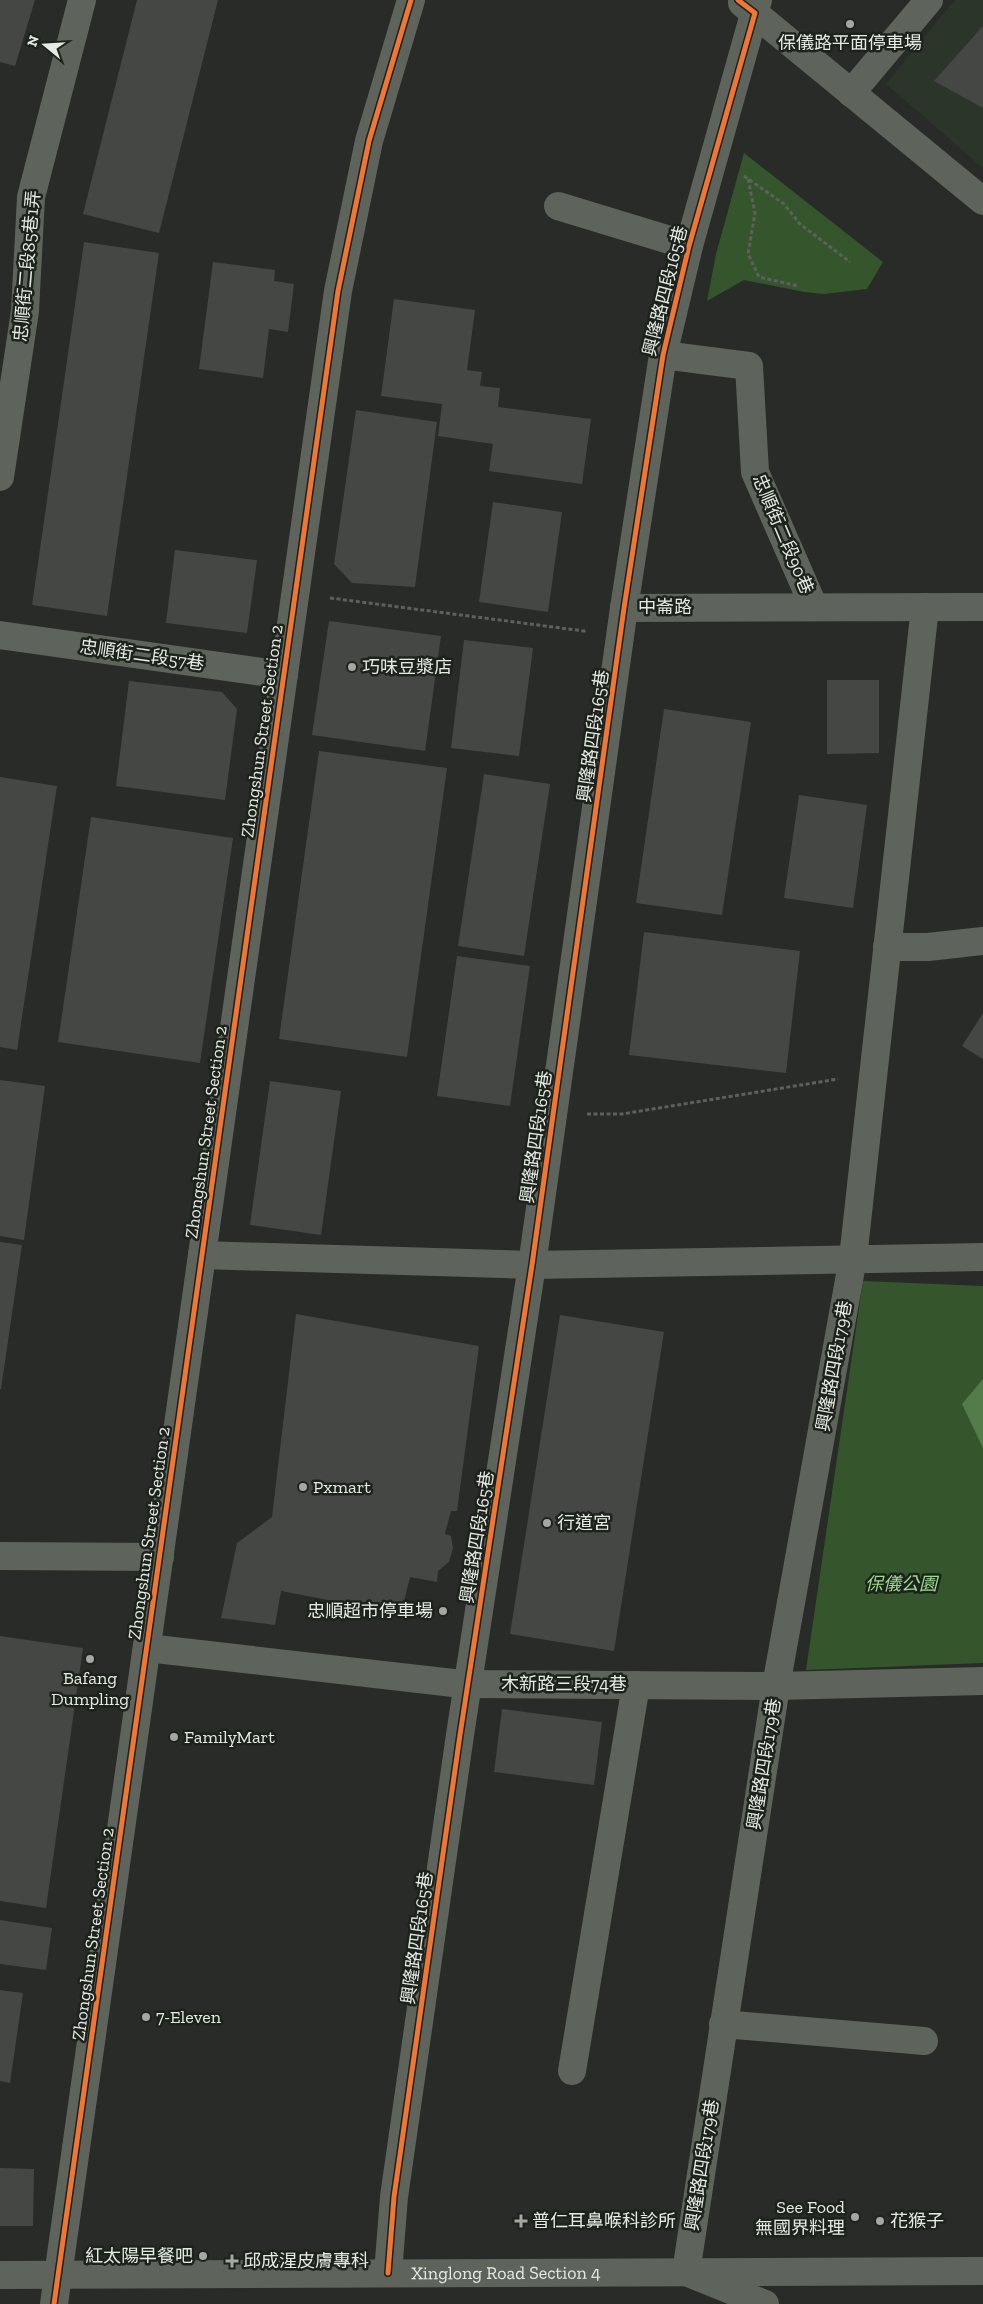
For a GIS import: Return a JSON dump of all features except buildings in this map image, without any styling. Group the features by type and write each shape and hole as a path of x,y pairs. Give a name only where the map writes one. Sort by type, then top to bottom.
{"street":[{"name":"忠順街二段85巷1弄","path":"0,477 25,311 31,198 82,0"},
{"name":"Zhongshun Street Section 2","path":"54,2304 338,292 370,141 411,0"},
{"path":"851,93 929,0"},
{"path":"750,4 851,93 983,201"},
{"name":"興隆路四段165巷","path":"388,2273 394,2197 468,1684 554,1114 624,608 663,355 689,246 714,156 750,4"},
{"path":"558,206 689,246"},
{"name":"忠順街二段90巷","path":"663,355 749,366 754,472 814,607"},
{"name":"興隆路四段179巷","path":"686,2272 776,1686 853,1258 925,607"},
{"name":"中崙路","path":"624,608 983,607"},
{"name":"忠順街二段57巷","path":"0,635 284,675"},
{"path":"887,947 928,947 983,941"},
{"path":"202,1255 532,1265 983,1257"},
{"path":"0,1556 160,1556"},
{"name":"木新路三段74巷","path":"146,1648 468,1684 776,1686 983,1681"},
{"path":"572,2071 636,1685"},
{"path":"723,2024 924,2041"},
{"path":"686,2272 765,2304"},
{"name":"Xinglong Road Section 4","path":"0,2274 983,2272"}],"path":[{"path":"714,156 784,204 800,224 850,262"},
{"path":"748,178 755,213 748,254 759,277 798,286"},
{"path":"554,1114 622,1114 828,1080 873,1078"}],"shaded area":[{"path":"955,0 983,0 983,168 886,84"},
{"path":"983,1379 983,1448 962,1404"}],"green space":[{"path":"744,153 883,262 867,289 824,294 744,280 707,301 716,254"},
{"name":"保儀公園","path":"863,1281 983,1286 983,1663 806,1670"}],"cycle path":[{"path":"54,2304 338,291 369,141 411,0"},
{"path":"388,2273 394,2197 460,1735 532,1265 624,608 663,355 689,246 755,13 738,0"}],"place":[{"name":"保儀路平面停車場","path":"850,24"},
{"name":"巧味豆漿店","path":"352,667"},
{"name":"Pxmart","path":"303,1487"},
{"name":"行道宮","path":"547,1523"},
{"name":"忠順超市停車場","path":"443,1611"},
{"name":"Bafang Dumpling","path":"90,1659"},
{"name":"FamilyMart","path":"174,1737"},
{"name":"7-Eleven","path":"146,2017"},
{"name":"See Food 無國界料理","path":"855,2217"},
{"name":"普仁耳鼻喉科診所","path":"521,2221"},
{"name":"花猴子","path":"880,2221"},
{"name":"紅太陽早餐吧","path":"203,2256"},
{"name":"邱成湦皮膚專科","path":"232,2261"}]}
